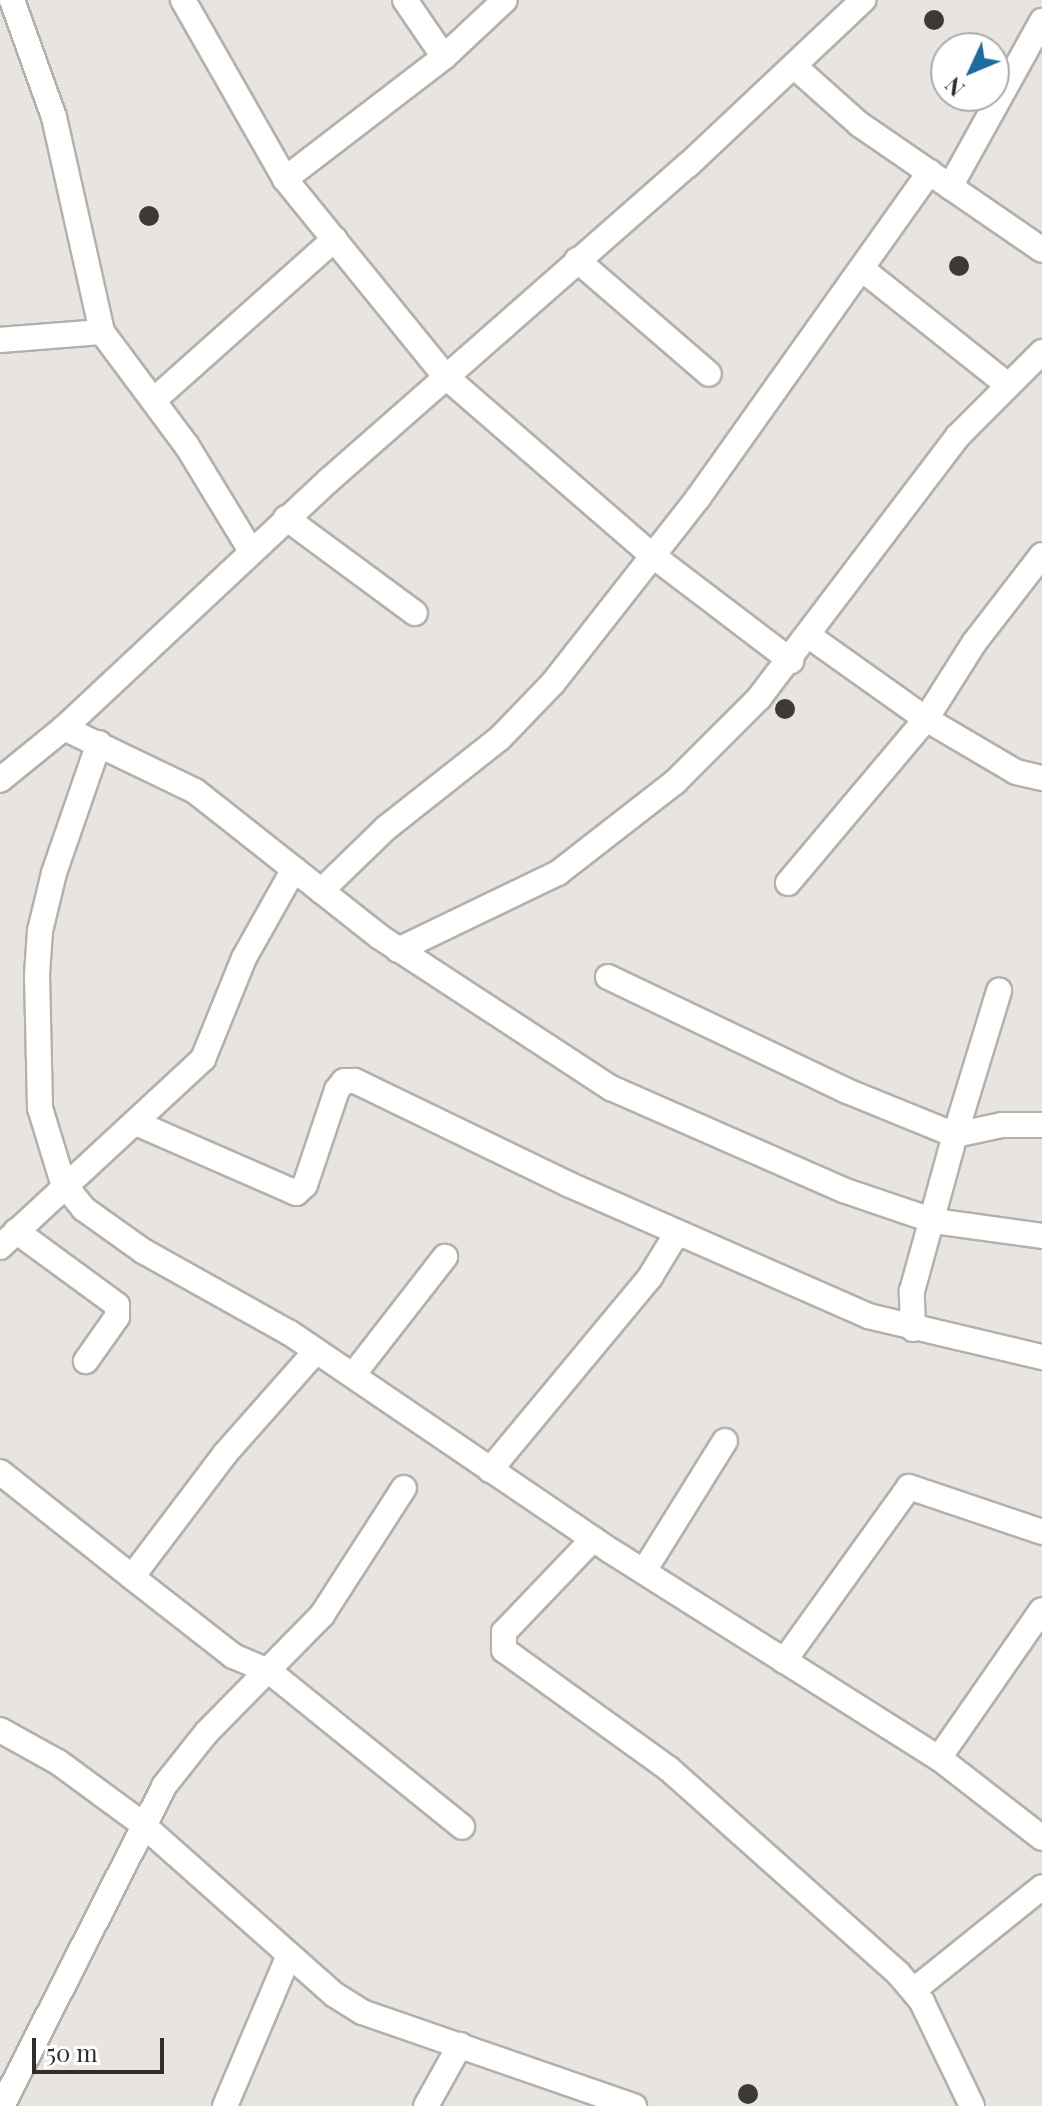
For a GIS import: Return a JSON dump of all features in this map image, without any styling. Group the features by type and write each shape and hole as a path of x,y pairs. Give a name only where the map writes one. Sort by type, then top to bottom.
{"street":[{"path":"12,0 54,117 102,332 154,400 251,551"},
{"path":"183,0 285,179 445,376 652,555 791,661"},
{"path":"405,0 444,57"},
{"path":"285,179 444,57 505,0"},
{"path":"0,780 64,728 286,518 794,66 863,0"},
{"path":"321,891 386,828 500,738 553,683 652,555 862,269 940,180 1042,21"},
{"path":"794,66 859,124 1042,250"},
{"path":"154,400 335,239"},
{"path":"577,260 709,374"},
{"path":"862,269 1008,385"},
{"path":"0,340 102,332"},
{"path":"398,950 513,899 581,857 675,782 791,661 958,436 1042,352"},
{"path":"286,518 415,613"},
{"path":"788,883 926,719 974,643 1042,555"},
{"path":"809,636 926,719 1016,772 1042,778"},
{"path":"64,728 195,791 398,950 611,1088 843,1190 934,1221 1042,1236"},
{"path":"99,743 54,873 40,931 36,1048 40,1108 63,1183 105,1227 353,1375 593,1539 939,1758 1042,1838"},
{"path":"86,1361 117,1317 117,1305 8,1239 63,1183 93,1164 214,1043 244,958 294,869"},
{"path":"608,977 847,1091 955,1135 1002,1125 1042,1125"},
{"path":"913,1329 912,1291 999,991"},
{"path":"136,1123 296,1193 305,1185 337,1090 344,1081 355,1081 677,1233 868,1316 1042,1357"},
{"path":"490,1470 650,1277 677,1233"},
{"path":"353,1375 445,1257"},
{"path":"132,1577 225,1454 316,1351"},
{"path":"644,1571 725,1441"},
{"path":"0,1472 233,1656 269,1671 462,1827"},
{"path":"784,1661 909,1487 1042,1532"},
{"path":"2,2106 141,1823 207,1732 322,1615 404,1488"},
{"path":"593,1539 504,1632 504,1650 669,1769 914,1990 972,2106"},
{"path":"939,1758 1042,1610"},
{"path":"0,1730 58,1762 141,1823 202,1872 289,1955 362,2012 634,2106"},
{"path":"914,1990 1042,1887"},
{"path":"225,2106 289,1955"},
{"path":"426,2106 460,2045"}],"building":[{"path":"934,10 941,13 944,20 941,27 934,30 927,27 924,20 927,13"},
{"path":"149,206 156,209 159,216 156,223 149,226 142,223 139,216 142,209"},
{"path":"959,256 966,259 969,266 966,273 959,276 952,273 949,266 952,259"},
{"path":"785,699 792,702 795,709 792,716 785,719 778,716 775,709 778,702"},
{"path":"748,2084 755,2087 758,2094 755,2101 748,2104 741,2101 738,2094 741,2087"}]}
